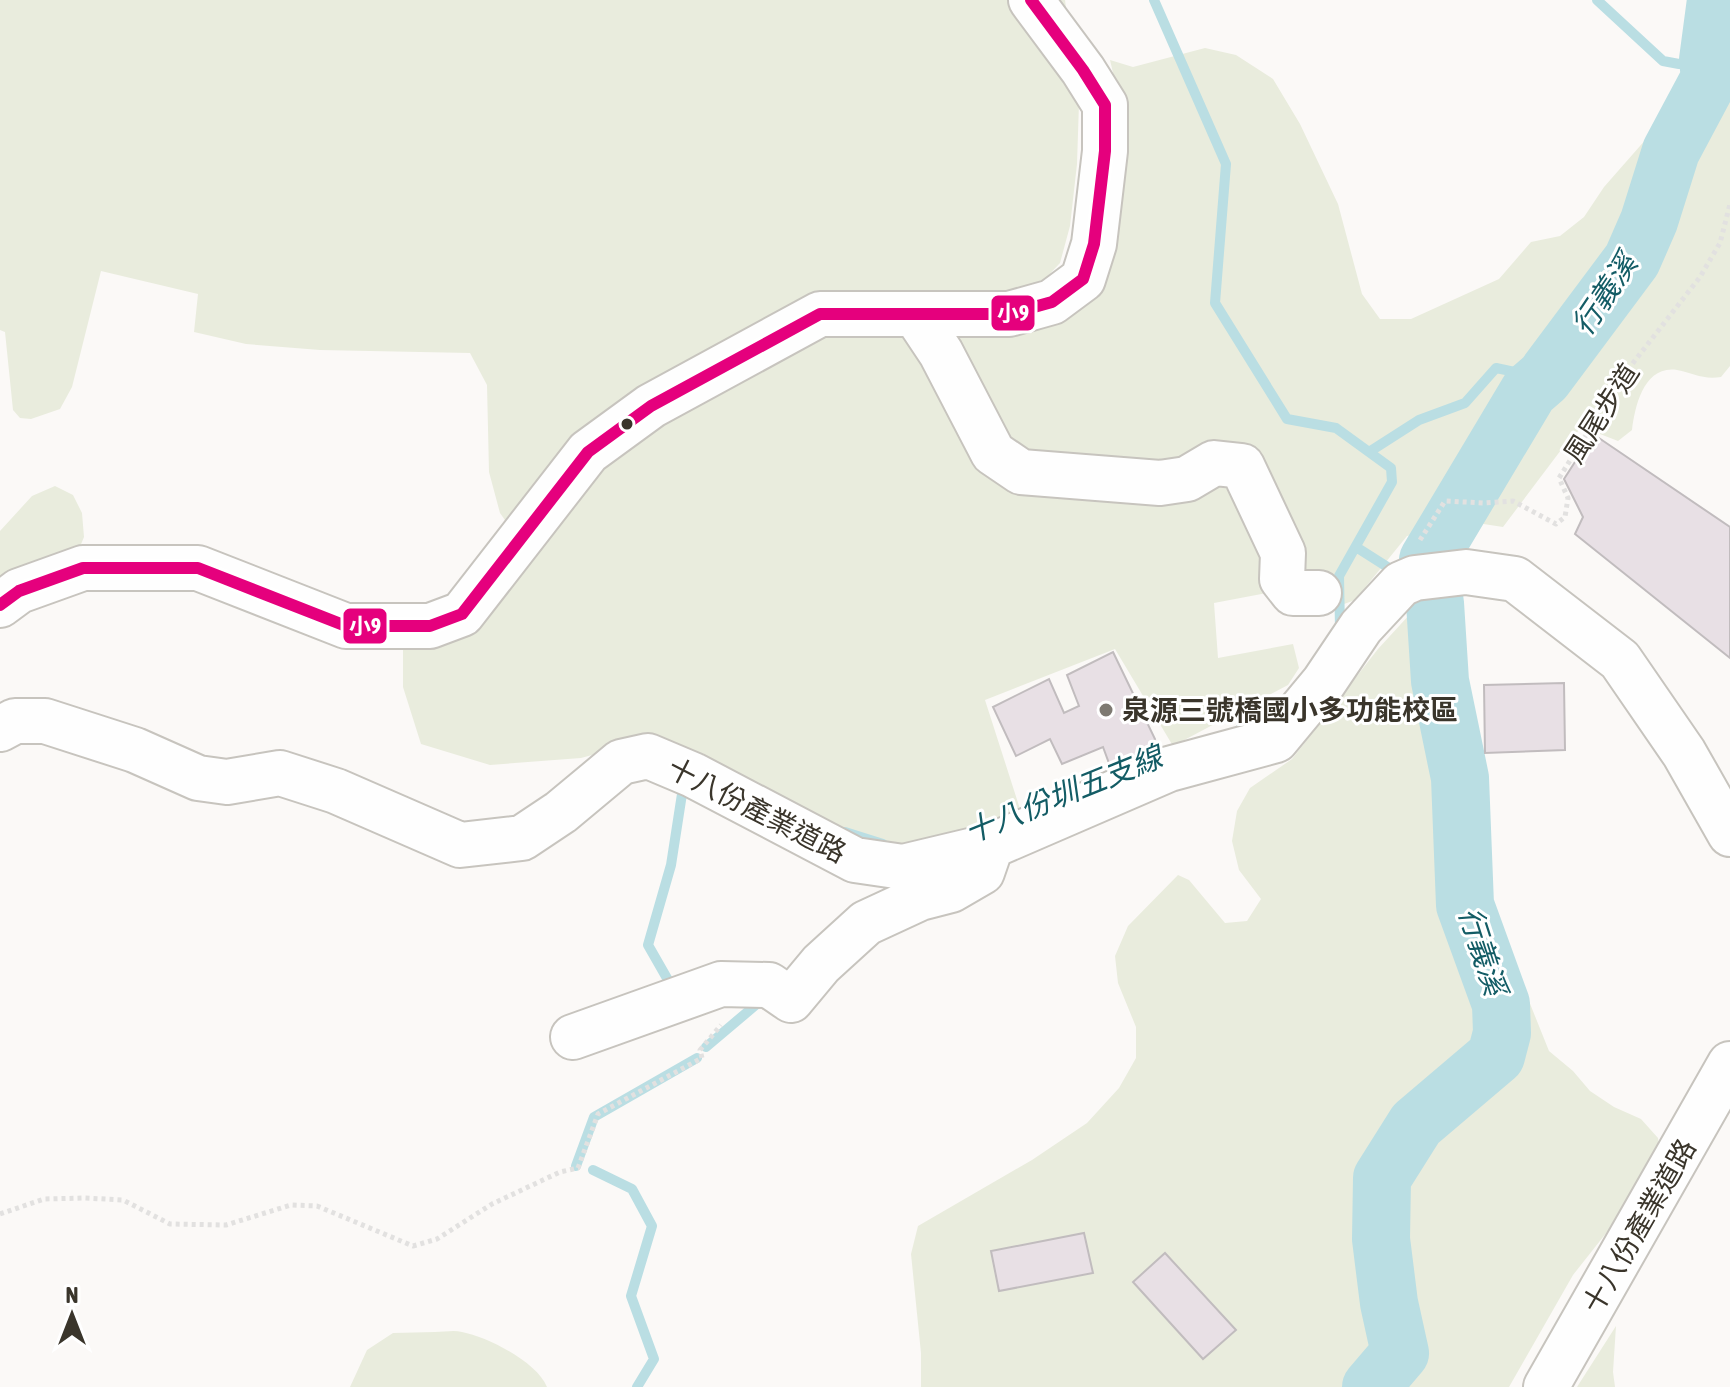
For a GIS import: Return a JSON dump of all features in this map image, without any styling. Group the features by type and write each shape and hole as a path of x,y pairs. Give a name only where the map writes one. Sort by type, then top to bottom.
{"street":[{"path":"0,605 19,591 83,568 198,568 346,626 430,626 462,614 588,452 651,406 820,314 1009,314 1052,302 1083,279 1094,244 1105,151 1105,105 1031,0"},
{"path":"915,314 941,353 993,453 1021,472 1160,483 1187,479 1214,463 1242,466 1283,553 1282,579 1293,593 1319,593"},
{"name":"十八份產業道路","path":"0,729 15,721 45,721 135,750 198,778 227,782 280,773 336,791 460,845 522,838 561,812 621,762 648,756 693,775 855,860 903,867 991,846 1169,769 1276,740 1324,682 1361,627 1401,584 1415,578 1466,572 1515,579 1620,660 1684,753 1730,834"},
{"path":"573,1037 721,984 769,985 791,1000 821,964 866,923 920,898 951,890 982,872 991,846"},
{"name":"十八份產業道路","path":"1546,1387 1730,1064"}],"path":[{"name":"風尾步道","path":"1445,501 1513,501 1556,524 1565,517 1568,498 1559,478 1626,372 1700,277 1720,243 1730,204"},
{"path":"0,1214 44,1199 85,1198 123,1200 170,1224 226,1225 291,1205 317,1206 413,1246 437,1239 492,1204 560,1172 578,1168 598,1114 702,1058 700,1050 722,1024 733,1017"}],"shaded area":[{"path":"0,0 1065,0 1079,103 1077,164 1070,226 1060,263 1030,295 820,304 514,533 500,513 489,472 487,385 470,353 320,350 246,344 194,332 198,294 101,271 72,387 60,409 31,419 20,418 13,410 5,332 0,330"},
{"path":"1730,6 1730,366 1721,377 1715,378 1677,370 1656,374 1643,389 1632,430 1618,441 1582,427 1503,527 1477,523 1407,536 1355,600 1336,607 1330,581 1214,603 1218,658 1293,644 1299,668 1288,685 1173,746 1115,649 985,700 1021,812 929,840 879,846 614,749 581,758 490,765 421,744 403,687 403,650 431,639 595,458 805,334 1056,312 1119,98 1110,60 1133,67 1205,48 1236,55 1273,79 1300,124 1338,204 1362,294 1380,319 1411,319 1499,279 1531,242 1560,236 1584,217 1604,187 1683,97 1721,46"},
{"path":"55,486 73,495 82,513 84,537 77,554 0,597 0,531 32,496"},
{"path":"1449,601 1459,622 1454,659 1490,830 1492,909 1549,1051 1573,1071 1590,1091 1614,1107 1641,1119 1658,1138 1660,1153 1641,1189 1573,1275 1509,1387 921,1387 921,1353 911,1254 918,1226 1032,1160 1087,1123 1119,1088 1136,1058 1136,1027 1118,983 1115,956 1128,926 1178,875 1189,880 1225,923 1247,921 1261,899 1239,870 1232,841 1237,811 1250,788 1292,759 1378,649 1411,613"},
{"path":"1616,1326 1615,1387 1577,1387"},
{"path":"452,1331 498,1345 523,1360 547,1387 350,1387 367,1350 393,1333"}],"building":[{"path":"1593,434 1730,527 1730,658 1575,534 1583,517 1564,479"},
{"name":"泉源三號橋國小多功能校區","path":"1113,652 1155,739 1143,752 1110,766 1103,747 1062,764 1050,739 1016,756 993,707 1049,679 1064,713 1079,706 1067,675"},
{"path":"1564,683 1565,750 1485,753 1484,685"},
{"path":"1084,1233 1093,1273 999,1291 991,1251"},
{"path":"1165,1253 1236,1330 1203,1359 1133,1282"}],"waterway":[{"path":"1154,0 1226,164 1215,303 1287,419 1336,428 1369,452"},
{"name":"十八份圳五支線","path":"1597,0 1663,61 1679,64 1708,60"},
{"name":"行義溪","path":"1428,560 1529,391 1544,378 1632,260 1649,221 1671,151 1710,78 1708,60 1716,0"},
{"name":"十八份圳五支線","path":"1340,628 1339,576 1392,482 1391,468 1369,452 1419,420 1465,403 1496,368 1544,378"},
{"path":"1356,547 1389,568"},
{"name":"行義溪","path":"1371,1387 1400,1353 1389,1303 1381,1239 1382,1178 1416,1124 1496,1056 1502,1033 1501,1004 1465,905 1460,778 1440,681 1435,603"},
{"name":"十八份圳五支線","path":"1241,727 1260,721 1281,703"},
{"name":"十八份圳五支線","path":"674,986 648,945 671,865 682,794"},
{"name":"十八份圳五支線","path":"845,832 883,844"},
{"name":"十八份圳五支線","path":"706,1047 758,1003"},
{"name":"十八份圳五支線","path":"576,1166 594,1117 697,1058"},
{"name":"十八份圳五支線","path":"593,1170 632,1189 652,1226 631,1296 654,1359 637,1387"}],"transit line":[{"name":"小9","path":"0,605 19,591 83,568 198,568 346,626 430,626 462,614 588,452 651,406 820,314 1009,314 1052,302 1083,279 1094,244 1105,151 1105,105 1031,0"}],"place":[{"name":"泉源三號橋國小多功能校區","path":"1106,710"}]}
